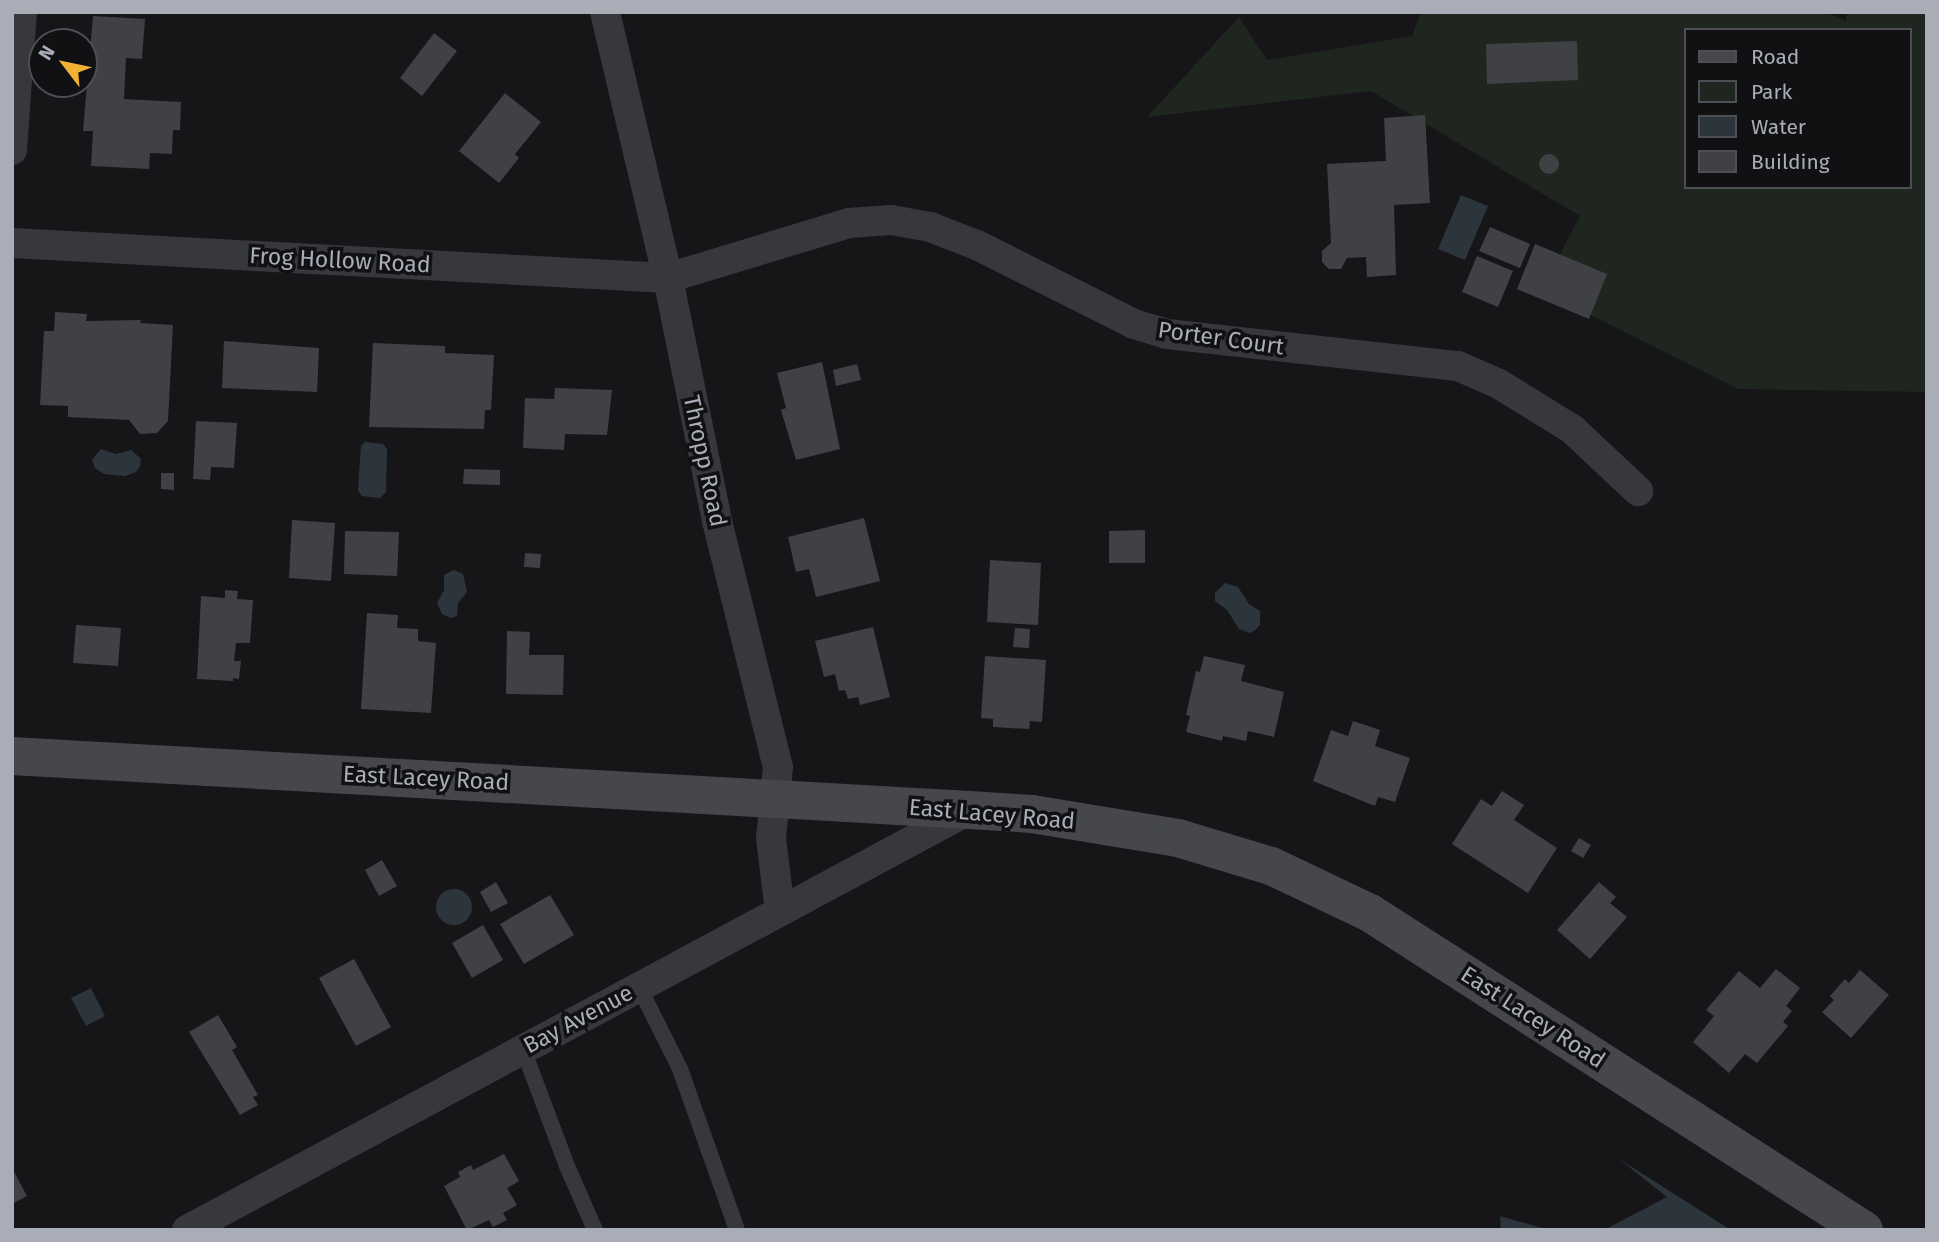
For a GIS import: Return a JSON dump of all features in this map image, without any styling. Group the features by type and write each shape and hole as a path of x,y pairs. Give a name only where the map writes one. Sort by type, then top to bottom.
{"street":[{"path":"12,150 22,12"},
{"name":"Thropp Road","path":"605,12 668,278 717,521 778,767 771,838 780,911"},
{"name":"Porter Court","path":"668,278 849,223 891,220 930,227 977,244 1134,324 1167,334 1458,366 1499,384 1572,429 1638,491"},
{"name":"Frog Hollow Road","path":"12,243 668,278"},
{"name":"East Lacey Road","path":"12,756 775,797 1032,814 1178,838 1271,866 1370,913 1864,1230"},
{"name":"Bay Avenue","path":"187,1230 969,810"}],"lane":[{"path":"639,987 680,1069 737,1230"},
{"path":"523,1049 567,1166 595,1230"}],"green space":[{"path":"1421,12 1826,12 1846,21 1847,12 1927,12 1927,392 1738,389 1541,290 1580,216 1371,91 1147,117 1239,17 1267,60 1412,36"}],"water":[{"path":"1461,195 1488,206 1465,260 1438,249"},
{"path":"365,442 383,444 387,449 386,492 380,498 362,496 358,491 361,446"},
{"path":"101,449 116,454 131,450 141,459 140,466 136,472 125,476 104,474 95,468 92,460"},
{"path":"454,570 463,574 467,592 458,603 457,616 451,618 442,614 437,603 444,590 444,575"},
{"path":"1225,583 1238,587 1249,604 1260,611 1260,625 1250,633 1239,629 1227,610 1215,601 1215,593"},
{"path":"454,889 467,894 472,907 467,920 454,925 441,920 436,907 441,894"},
{"path":"91,988 105,1016 86,1026 71,998"},
{"path":"1619,1159 1731,1230 1604,1230 1667,1197"},
{"path":"1500,1216 1549,1230 1501,1230"}],"building":[{"path":"93,16 145,19 142,59 126,58 124,99 181,102 180,130 173,130 172,154 150,153 149,169 91,166 93,131 83,131 86,98 98,98 98,28 92,28"},
{"path":"434,33 457,51 422,96 400,78"},
{"path":"1577,41 1578,80 1487,84 1486,44"},
{"path":"505,93 541,122 515,154 519,158 499,183 459,151"},
{"path":"1425,115 1430,203 1394,205 1396,275 1367,277 1366,257 1347,258 1341,269 1329,269 1322,262 1322,251 1331,243 1327,164 1386,161 1384,118"},
{"path":"1549,154 1556,157 1559,164 1556,171 1549,174 1542,171 1539,164 1542,157"},
{"path":"1490,227 1530,244 1520,268 1479,251"},
{"path":"1535,244 1607,274 1589,319 1517,289"},
{"path":"1477,256 1513,271 1498,307 1462,292"},
{"path":"55,312 87,314 86,321 141,320 140,323 173,325 168,421 157,433 140,434 129,420 68,417 68,406 40,405 44,331 54,331"},
{"path":"224,341 319,348 317,392 222,388"},
{"path":"373,343 445,346 445,353 494,355 491,410 485,410 484,429 369,427"},
{"path":"822,362 840,449 796,460 781,410 786,408 777,373"},
{"path":"857,364 861,380 836,386 833,370"},
{"path":"555,388 612,390 607,435 565,434 564,450 523,448 525,398 554,399"},
{"path":"196,421 237,423 234,468 211,467 210,480 193,479"},
{"path":"464,469 500,470 500,485 463,484"},
{"path":"161,473 174,473 174,490 161,489"},
{"path":"864,518 880,581 816,597 809,569 796,572 788,537"},
{"path":"292,520 335,523 331,581 289,578"},
{"path":"1145,530 1145,563 1109,563 1109,531"},
{"path":"345,531 399,532 397,576 344,574"},
{"path":"525,553 541,554 540,568 524,567"},
{"path":"990,560 1041,563 1038,625 987,622"},
{"path":"225,590 238,591 237,599 253,600 250,643 236,643 234,661 241,661 239,679 197,679 201,596 225,598"},
{"path":"367,613 398,615 397,628 418,629 418,641 436,643 431,713 361,709"},
{"path":"76,625 121,628 118,666 73,663"},
{"path":"873,627 890,697 860,705 858,697 848,699 845,690 839,691 835,674 824,677 815,641"},
{"path":"1015,628 1030,629 1029,648 1013,647"},
{"path":"507,631 530,632 529,655 564,655 563,695 506,694"},
{"path":"985,656 1046,660 1042,722 1030,721 1029,729 993,727 993,719 981,718"},
{"path":"1204,656 1245,665 1241,681 1284,692 1274,737 1248,731 1246,741 1223,736 1222,741 1186,732 1190,716 1186,715 1196,671 1200,672"},
{"path":"1353,721 1380,730 1375,746 1410,758 1395,802 1378,797 1375,806 1313,781 1331,730 1348,736"},
{"path":"1502,791 1524,805 1514,820 1557,848 1528,893 1452,844 1481,799 1492,806"},
{"path":"1579,838 1591,845 1583,858 1571,851"},
{"path":"382,860 397,886 379,896 365,870"},
{"path":"496,882 508,903 491,912 480,892"},
{"path":"1599,882 1616,897 1610,903 1627,917 1590,959 1557,930"},
{"path":"550,895 574,935 524,964 500,924"},
{"path":"483,925 503,960 472,978 452,943"},
{"path":"354,959 391,1027 356,1046 319,978"},
{"path":"1776,969 1800,988 1786,1006 1792,1011 1783,1022 1788,1026 1757,1063 1745,1054 1729,1073 1693,1042 1714,1016 1706,1010 1739,971 1760,988"},
{"path":"1860,970 1889,995 1851,1038 1822,1012 1834,1000 1830,996 1845,979 1849,983"},
{"path":"218,1015 237,1047 232,1050 258,1095 253,1097 258,1105 240,1115 189,1032"},
{"path":"504,1154 519,1181 507,1188 517,1205 503,1213 507,1220 493,1227 489,1220 467,1230 444,1186 460,1177 458,1172 471,1165 473,1170"},
{"path":"12,1168 27,1196 12,1204"}]}
